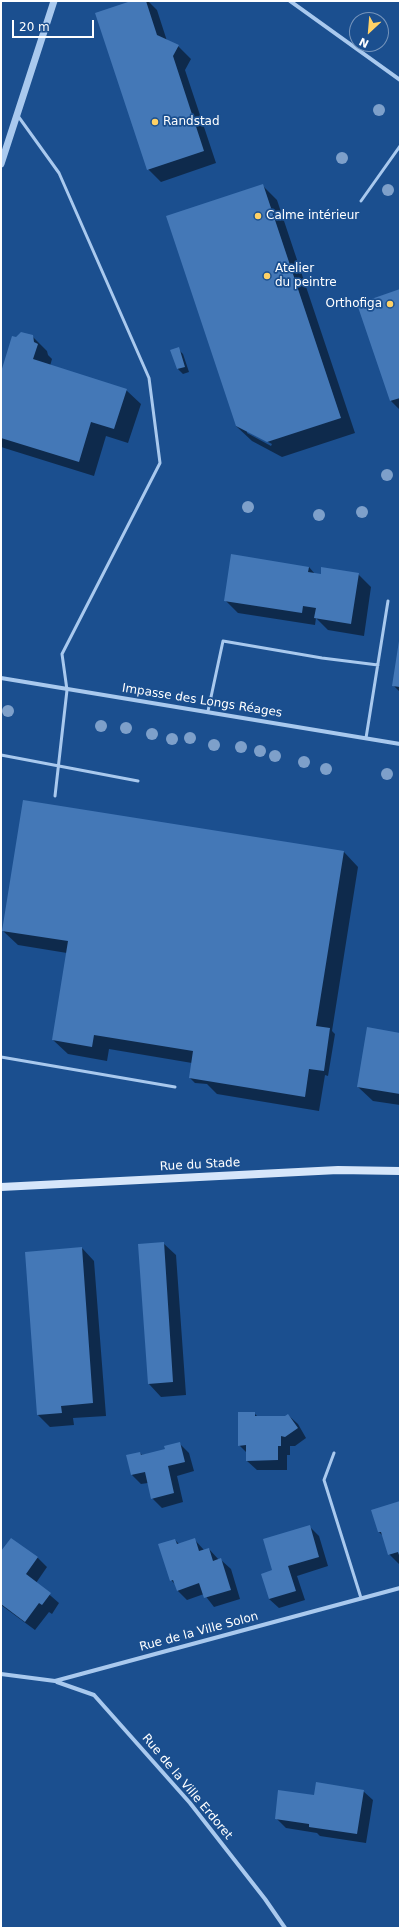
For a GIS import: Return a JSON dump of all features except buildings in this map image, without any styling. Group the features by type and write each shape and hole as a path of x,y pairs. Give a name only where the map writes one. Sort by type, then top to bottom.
{"main road":[{"name":"Rue du Stade","path":"1,1187 338,1170 400,1171"}],"street":[{"path":"1,164 54,1"},
{"path":"290,1 400,80"},
{"name":"Impasse des Longs Réages","path":"1,678 67,690 208,711 400,744"},
{"name":"Rue de la Ville Solon","path":"1,1674 55,1681 400,1588"},
{"name":"Rue de la Ville Erdoret","path":"55,1681 94,1695 190,1803 286,1928"}],"lane":[{"path":"17,114 59,173 149,378 160,463 62,654 67,690 55,796"},
{"path":"362,201 400,146"},
{"path":"366,738 388,601"},
{"path":"208,711 223,641 322,658 378,664"},
{"path":"1,755 138,781"},
{"path":"1,1057 175,1088"},
{"path":"334,1453 324,1480 361,1598"}],"place":[{"name":"Randstad","path":"155,122"},
{"name":"Calme intérieur","path":"258,216"},
{"name":"Atelier du peintre","path":"267,276"},
{"name":"Orthofiga","path":"390,304"}]}
